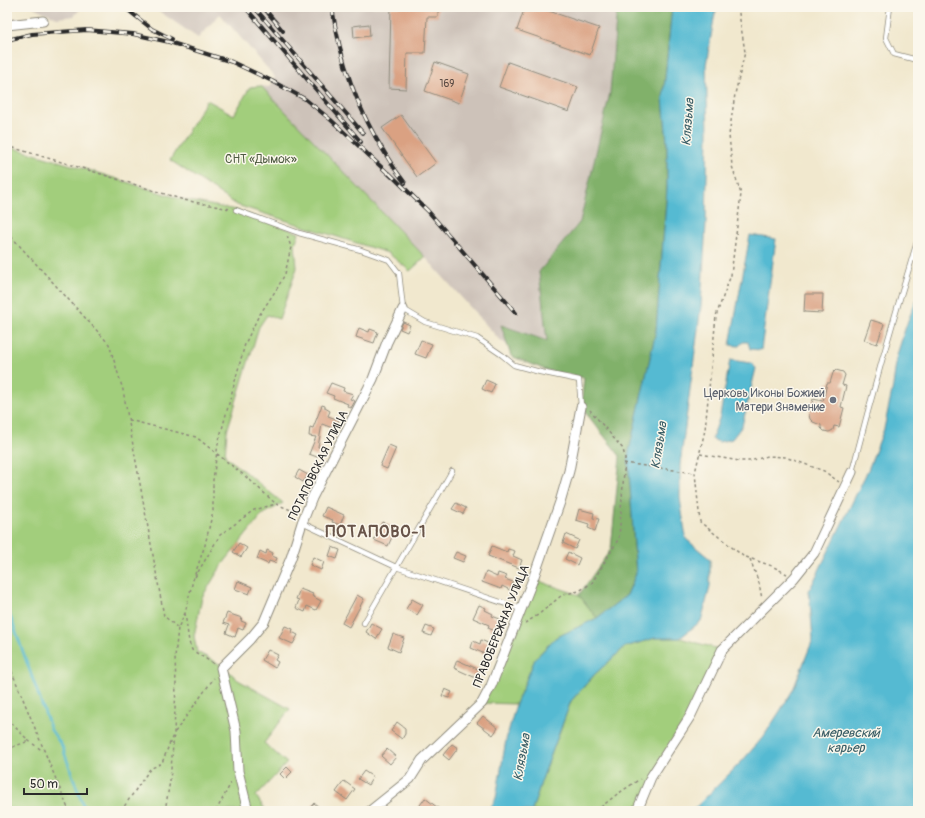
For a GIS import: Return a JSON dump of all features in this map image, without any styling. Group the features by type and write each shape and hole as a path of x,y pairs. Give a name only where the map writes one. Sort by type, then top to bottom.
{"street":[{"path":"7,25 43,21"},
{"name":"ПОТАПОВСКАЯ УЛИЦА","path":"222,667 250,639 264,622 291,558 312,498 373,379 387,342 402,309"},
{"name":"ПРАВОБЕРЕЖНАЯ УЛИЦА","path":"370,811 410,779 422,760 482,703 491,686 533,579 560,502 569,472 581,407"},
{"path":"637,811 651,777 691,715 722,650 794,578 814,553 852,472"},
{"path":"222,667 236,731 238,771 248,811"}],"lane":[{"path":"890,7 886,38 894,54 917,60 918,62"},
{"path":"236,210 299,233 361,250 389,260 399,273 402,309 425,322 477,338 514,365 579,380 581,407"},
{"path":"852,472 896,309 918,239"},
{"path":"364,624 452,471"},
{"path":"304,519 396,568 521,609"}],"path":[{"path":"738,7 745,52 735,94 729,135 732,166 741,194 731,275 716,316 705,430 695,473 700,522 743,556 772,566 794,578"},
{"path":"7,146 184,200 236,210"},
{"path":"165,811 170,781 174,733 176,685 175,657 178,628 185,613 193,580 205,545 213,511 213,480 218,444 245,344 258,317 285,274 291,247 288,237 283,231"},
{"path":"7,232 109,344 123,390 164,616 178,628"},
{"path":"525,623 538,615 562,595 579,591 592,584 619,538 624,463 623,449 590,410"},
{"path":"129,420 196,437 251,481 276,504 304,519"},
{"path":"700,454 740,461 750,461 768,456 785,457 824,471 845,487"},
{"path":"624,463 695,473"},
{"path":"193,580 220,535 254,510 276,504"},
{"path":"750,558 759,583 763,609"},
{"path":"121,811 150,769 162,763 174,733 222,667 192,650 189,642 185,613"},
{"path":"7,660 69,811"},
{"path":"7,719 29,741 44,752"},
{"path":"7,749 29,741"},
{"path":"216,811 238,771"},
{"path":"596,811 638,780 651,777"}],"shaded area":[{"path":"33,7 82,7 74,16 57,18"},
{"path":"153,7 672,7 656,331 526,361 497,337 425,257 261,86 269,87 275,77 220,14 198,38"}],"green space":[{"path":"617,7 672,7 663,99 667,142 667,189 656,331 628,456 636,574 627,595 597,618 579,595 611,549 620,456 581,407 584,378 546,370 511,356 501,325 547,341 539,272 580,222 610,93"},
{"name":"СНТ «Дымок»","path":"261,86 425,257 410,271 388,253 237,205 170,160 207,100 234,115 250,87"},
{"path":"7,146 184,200 236,210 299,233 295,244 297,268 279,319 267,315 259,327 227,431 225,456 283,503 262,515 222,565 202,597 194,636 197,652 223,666 238,680 290,709 264,743 287,763 256,796 266,811 7,811"},
{"path":"533,579 579,595 597,618 555,638 535,659 516,704 482,703"},
{"path":"655,638 680,638 722,650 637,811 532,811 541,782 571,701 595,674 625,647"}],"water":[{"name":"Клязьма","path":"672,7 719,7 715,13 706,65 708,132 706,223 701,306 680,465 680,498 686,539 710,559 710,587 701,621 680,638 655,638 625,647 595,674 571,701 541,782 532,811 489,811 496,798 506,740 516,704 535,659 555,638 597,618 627,595 636,574 628,456 656,331 667,189 667,142 663,99"},
{"path":"750,235 776,239 761,350 750,349 748,342 743,342 739,346 730,345"},
{"name":"Амеревский карьер","path":"918,295 918,811 692,811 743,760 764,736 793,690 813,639 809,591 868,470 884,429 893,386 897,355"},
{"path":"730,360 751,363 756,368 742,426 732,439 719,442 712,439 720,416"}],"building":[{"path":"391,7 438,7 438,17 427,17 425,53 407,53 406,89 389,88"},
{"path":"525,7 537,7 599,28 590,55 517,30"},
{"path":"369,24 370,36 354,38 353,26"},
{"path":"435,62 469,74 459,103 425,91"},
{"path":"508,62 578,87 569,112 499,87"},
{"path":"401,115 436,163 417,177 382,128"},
{"path":"805,294 823,294 822,313 804,312"},
{"path":"871,320 884,324 877,344 864,340"},
{"path":"403,322 410,325 407,332 400,329"},
{"path":"359,328 369,332 370,329 378,332 374,343 356,337"},
{"path":"421,340 432,344 426,358 415,354"},
{"name":"Церковь Иконы Божией Матери Знамение","path":"836,370 843,372 845,375 842,385 846,386 841,407 844,408 839,427 834,426 833,430 829,432 824,431 821,428 821,425 813,422 809,415 813,399 823,401 827,383 830,383 833,373"},
{"path":"486,380 495,384 491,393 482,389"},
{"path":"331,383 344,388 343,391 353,394 350,399 355,401 351,408 347,406 348,404 333,398 334,396 326,393"},
{"path":"322,405 330,411 328,416 339,420 335,429 322,424 318,447 323,450 321,455 318,454 317,457 309,454 316,437 309,436 310,427 313,428"},
{"path":"389,445 396,448 387,469 380,466"},
{"path":"299,470 308,475 303,482 295,477"},
{"path":"456,503 466,508 463,514 452,509"},
{"path":"326,507 344,515 340,525 332,522 333,520 322,516"},
{"path":"579,509 594,513 593,518 599,519 595,531 588,528 589,524 576,520"},
{"path":"382,522 396,528 388,546 374,540"},
{"path":"566,534 579,540 575,549 563,543"},
{"path":"239,543 247,548 241,557 233,552"},
{"path":"492,546 507,552 508,549 515,551 513,556 522,560 519,568 488,556"},
{"path":"332,547 340,550 337,559 329,556"},
{"path":"267,550 273,553 272,556 277,558 275,563 269,561 268,564 257,559 260,551 266,554"},
{"path":"456,552 466,556 463,562 453,558"},
{"path":"568,552 580,558 577,565 565,559"},
{"path":"313,557 324,562 321,570 310,565"},
{"path":"486,572 497,577 498,573 507,576 505,579 513,582 510,590 502,586 501,589 482,582"},
{"path":"238,581 252,587 249,594 235,589"},
{"path":"300,589 313,594 312,596 321,601 316,610 307,606 305,612 296,608 299,600 296,599"},
{"path":"357,595 364,599 349,627 342,623"},
{"path":"412,599 423,605 417,615 406,609"},
{"path":"479,605 486,608 485,610 493,614 492,616 500,619 495,631 488,628 489,625 473,618"},
{"path":"227,613 242,618 241,621 246,623 243,630 238,628 235,637 226,633 229,625 223,623"},
{"path":"371,623 382,629 376,639 366,632"},
{"path":"285,626 293,629 292,632 298,635 293,644 279,638"},
{"path":"426,626 434,629 431,636 423,633"},
{"path":"393,634 404,638 399,652 388,647"},
{"path":"481,640 490,644 485,654 471,648 473,641 480,644"},
{"path":"268,650 278,655 275,660 278,662 275,668 262,660"},
{"path":"457,660 480,670 476,678 454,668"},
{"path":"445,689 452,692 449,698 442,696"},
{"path":"483,716 498,728 493,735 477,723"},
{"path":"397,722 405,728 405,734 402,739 391,731"},
{"path":"452,744 458,748 449,760 443,755"},
{"path":"387,749 396,757 390,764 381,756"},
{"path":"287,767 292,772 285,779 280,774"},
{"path":"364,771 373,777 368,785 358,779"},
{"path":"344,781 355,789 347,800 336,792"},
{"path":"425,798 442,811 422,811 418,808"},
{"path":"314,803 324,811 307,811"}],"waterway":[{"path":"7,607 51,730 62,746 85,811"}],"railway":[{"path":"124,7 152,29 172,39"},
{"path":"245,7 361,142"},
{"path":"254,7 363,133"},
{"path":"263,7 283,31"},
{"path":"332,7 335,27 345,65 358,102 376,138 405,183"},
{"path":"7,40 32,34 87,30 133,34 169,42 232,62 305,99 331,120 392,177"},
{"path":"389,173 428,211 516,313"}],"place":[{"name":"Церковь Иконы Божией Матери Знамение","path":"833,400"}],"district":[{"name":"ПОТАПОВО-1","path":"376,531"}]}
